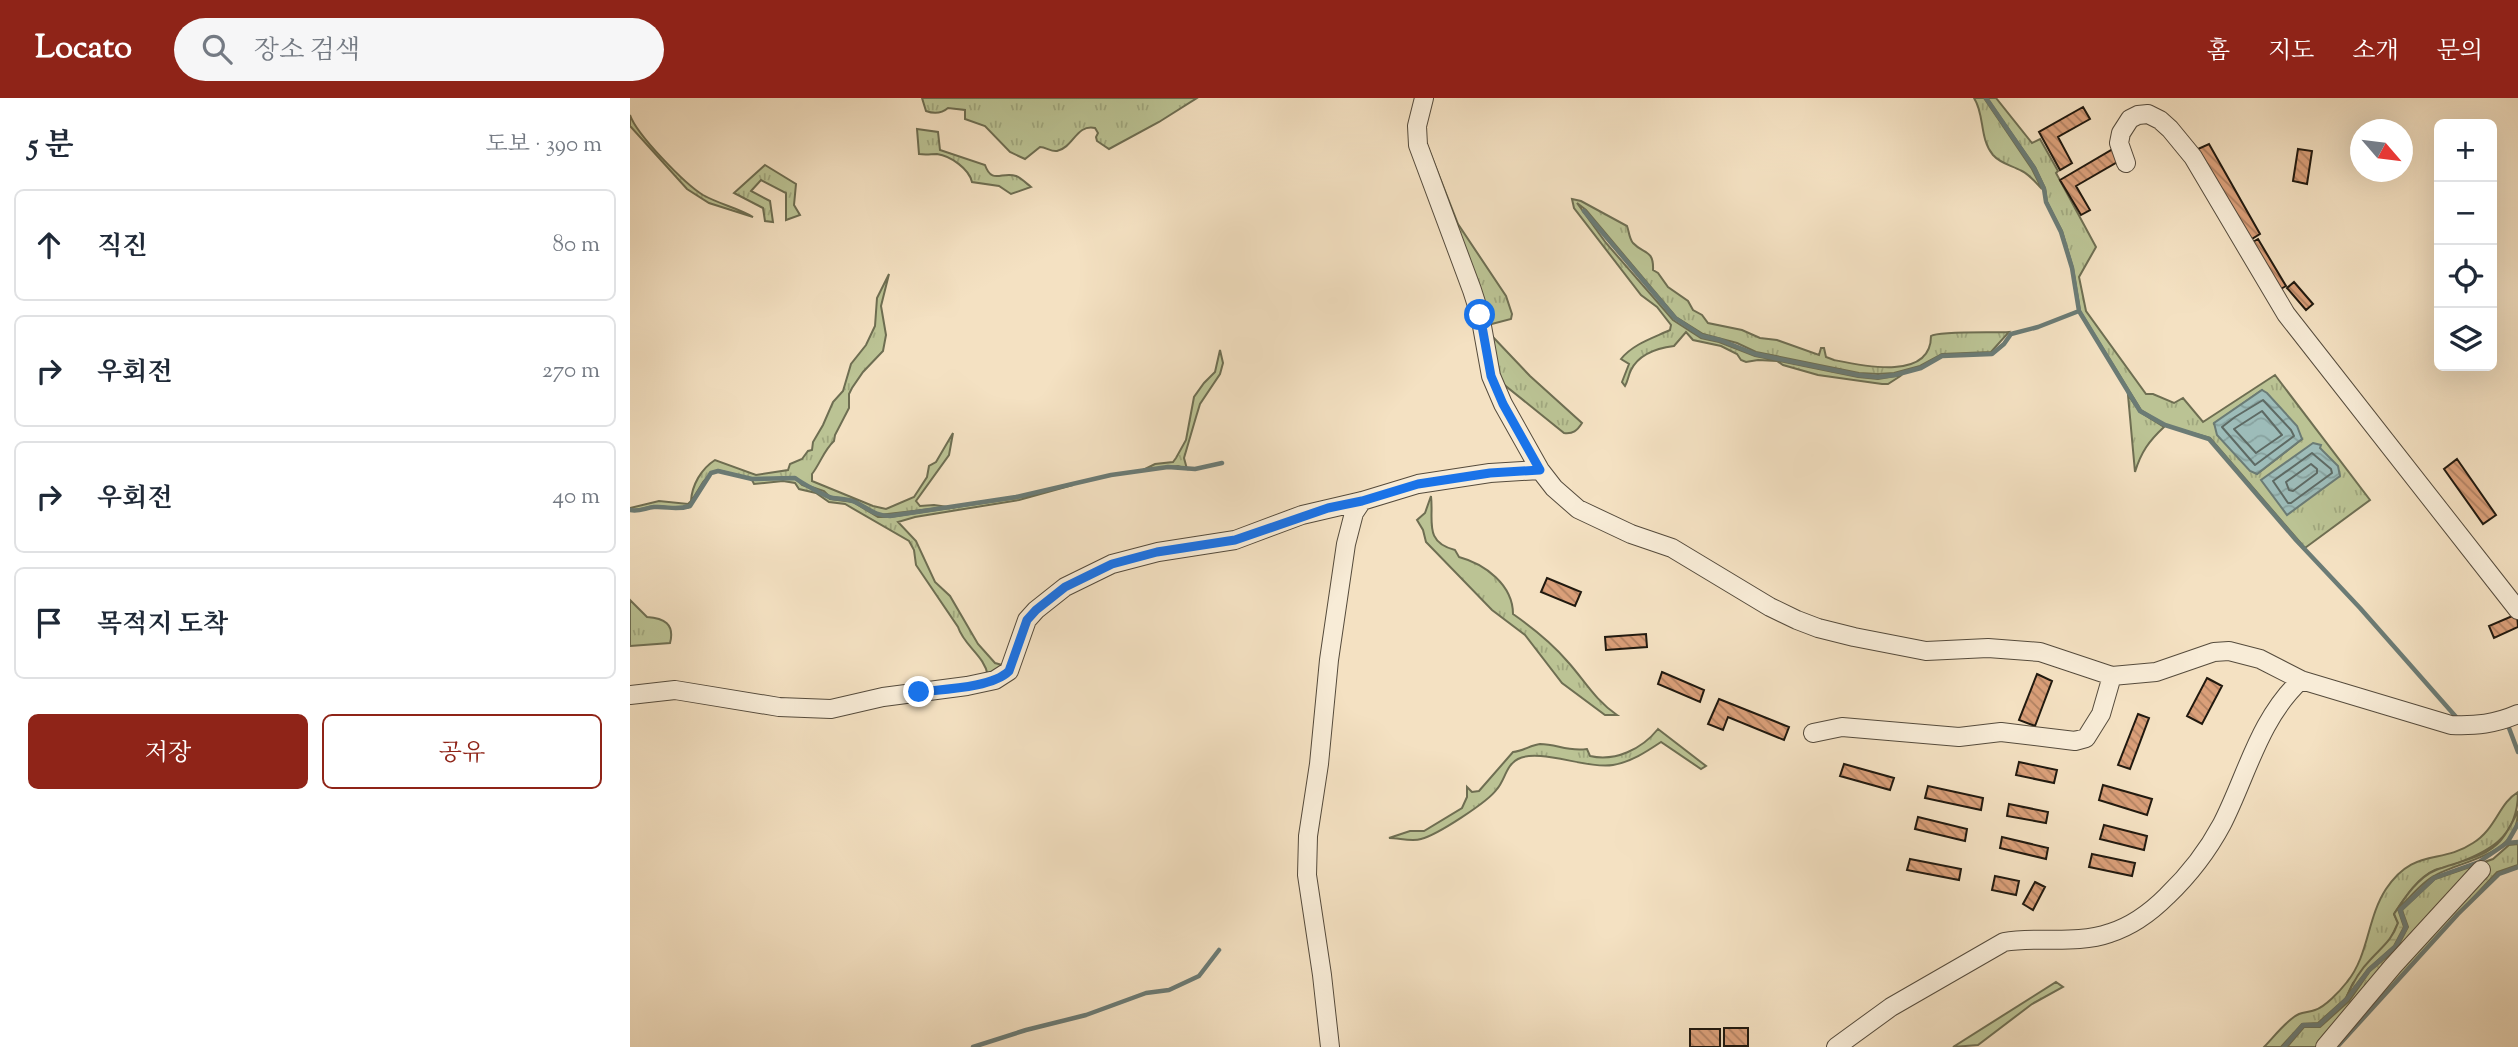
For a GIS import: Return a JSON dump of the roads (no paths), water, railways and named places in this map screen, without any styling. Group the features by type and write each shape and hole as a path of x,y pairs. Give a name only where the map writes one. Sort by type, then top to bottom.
{"street":[{"path":"1424,98 1417,126 1418,145 1480,315 1491,376 1503,404 1540,470 1554,488 1578,509 1631,534 1672,548 1770,607 1818,628 1926,651 1988,648 2040,652 2112,676 2156,672 2214,652 2229,651 2260,659 2301,680 2451,725 2477,726 2499,722 2518,714"},
{"path":"2126,163 2119,144 2121,133 2130,119 2138,115 2153,116 2178,138 2193,156 2286,314 2518,610"},
{"path":"630,695 675,690 779,707 831,709 883,697 995,680 1009,671 1027,620 1048,600 1088,575 1138,557 1235,540 1328,508 1446,478 1524,469 1540,470"},
{"path":"1330,1047 1307,875 1308,836 1346,544 1354,513 1362,501"},
{"path":"1813,733 1842,727 1959,737 2001,732 2075,741 2086,738 2101,714 2112,676"},
{"path":"1836,1047 1891,1007 2004,942 2108,934 2153,910 2186,878 2207,851 2258,740 2284,696 2301,680"},
{"path":"2325,1047 2402,956 2481,870"}],"water":[{"path":"2262,390 2297,426 2302,439 2257,474 2250,471 2217,435 2214,423"},
{"path":"2313,443 2321,445 2320,448 2338,466 2340,476 2287,515 2261,480"}],"waterway":[{"path":"1986,98 2034,168 2044,189 2046,202 2061,232 2072,268 2079,311 2140,411 2165,425 2209,439 2296,540 2457,718 2460,718"},
{"path":"1584,211 1675,318 1702,336 1755,354 1858,375 1895,375 1921,368 1942,356 1992,354 2011,334 2079,311"},
{"path":"630,510 690,506 711,473 718,471 752,479 795,478 830,497 852,501 876,513 890,516 1016,497 1111,475 1168,467 1195,469 1222,463"},
{"path":"2509,728 2518,752"},
{"path":"2284,1047 2303,1025 2319,1025 2347,999 2369,970 2396,946 2406,927 2400,910 2434,878 2479,862 2507,843 2518,824"},
{"path":"2507,843 2518,842"},
{"path":"2337,1047 2458,914 2499,874 2518,867"},
{"path":"973,1047 1086,1015 1146,993 1169,990 1199,976 1219,950"}]}
